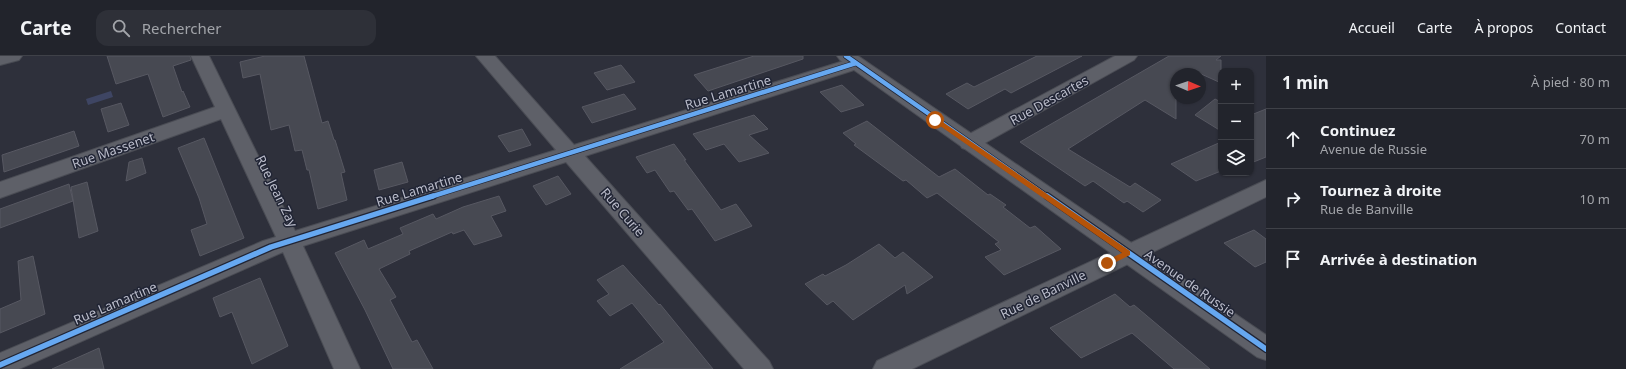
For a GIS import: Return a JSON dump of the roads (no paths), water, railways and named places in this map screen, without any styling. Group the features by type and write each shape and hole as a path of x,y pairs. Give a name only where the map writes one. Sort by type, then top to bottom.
{"street":[{"path":"0,60 13,56"},
{"name":"Rue Curie","path":"485,56 760,369"},
{"name":"Rue Descartes","path":"970,144 1128,56"},
{"name":"Rue Jean Zay","path":"202,57 289,241 347,369"},
{"name":"Rue Lamartine","path":"0,365 271,247 838,70 851,59"},
{"name":"Avenue de Russie","path":"851,59 970,144 1266,349"},
{"name":"Rue Massenet","path":"0,190 226,110"},
{"name":"Rue de Banville","path":"886,369 1266,188"}],"water":[{"path":"111,91 113,97 88,105 86,99"}]}
